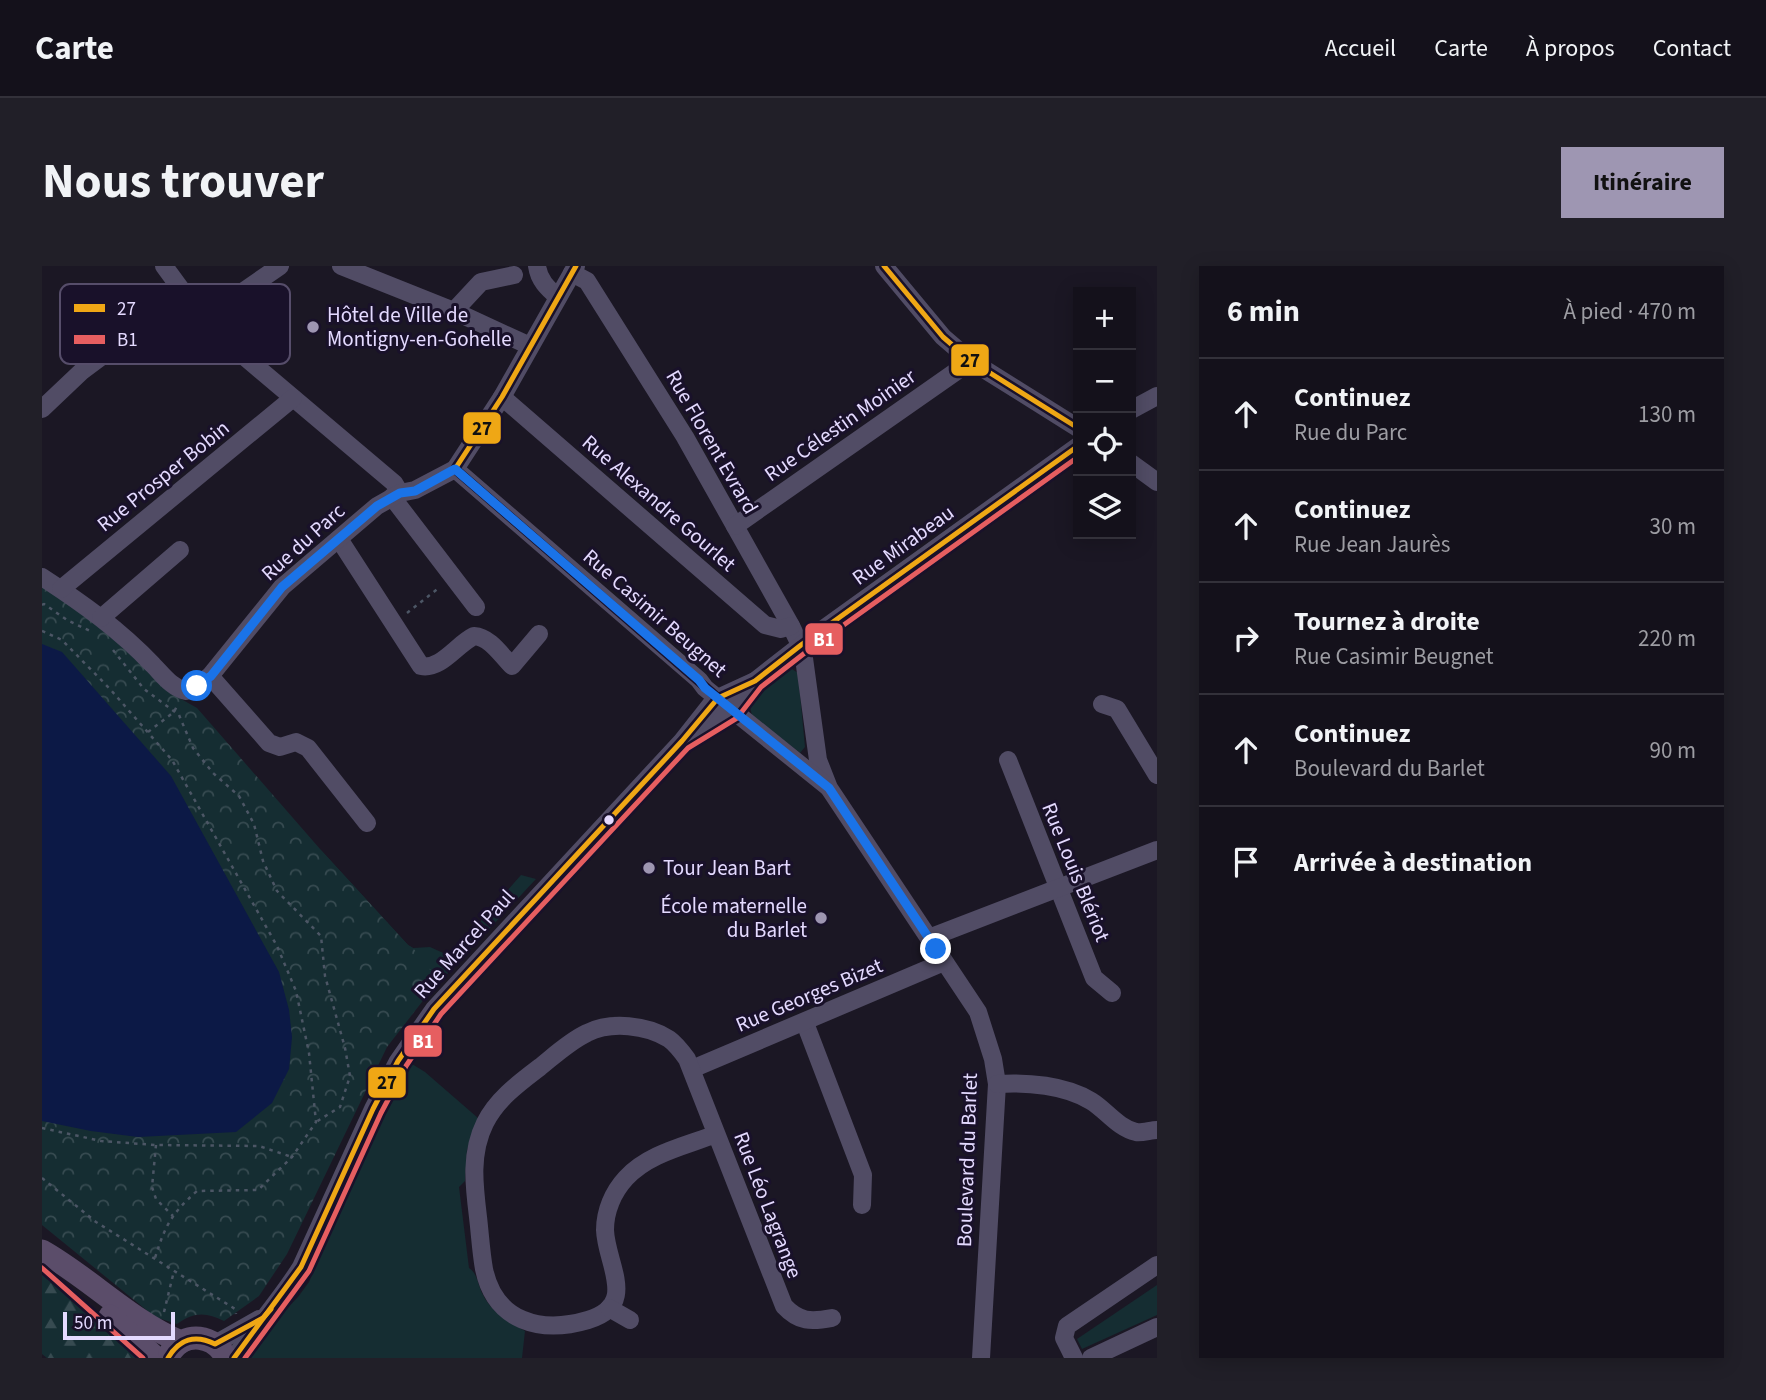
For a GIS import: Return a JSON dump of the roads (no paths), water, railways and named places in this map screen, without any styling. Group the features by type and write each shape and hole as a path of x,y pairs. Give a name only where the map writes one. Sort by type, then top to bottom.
{"main road":[{"path":"42,1254 69,1266 154,1329 174,1350 198,1338 221,1351"},
{"path":"42,1254 156,1358"}],"street":[{"path":"164,266 176,284"},
{"path":"254,284 280,266"},
{"path":"341,266 530,346"},
{"path":"537,266 538,274 546,286 558,296"},
{"path":"884,266 943,337 971,361 1073,425"},
{"path":"455,469 502,397 574,269"},
{"name":"Rue Florent Evrard","path":"574,269 587,281 685,437 801,645"},
{"path":"454,312 481,282 514,275"},
{"name":"Rue Célestin Moinier","path":"735,526 971,361"},
{"path":"42,409 91,364"},
{"path":"253,364 394,483 396,495 476,607"},
{"path":"1136,407 1157,396"},
{"name":"Rue Alexandre Gourlet","path":"502,397 765,625 781,629 791,626"},
{"name":"Rue Prosper Bobin","path":"61,589 293,398"},
{"name":"Rue Mirabeau","path":"718,698 755,681 1073,450"},
{"path":"1136,467 1157,482"},
{"name":"Rue du Parc","path":"99,626 145,657 174,687 186,691 211,676 282,587 377,506 396,495 415,491 455,469"},
{"name":"Rue Casimir Beugnet","path":"455,469 732,711 812,765 829,788"},
{"path":"339,539 421,666 437,664 474,636 482,636 512,666 539,634"},
{"path":"42,577 61,589 99,626 180,550"},
{"path":"801,645 812,765"},
{"path":"211,676 270,743 279,747 296,742 308,748 368,822"},
{"name":"Rue Mirabeau","path":"732,711 755,681"},
{"name":"Rue Marcel Paul","path":"234,1358 262,1318 287,1290 301,1267 398,1061 434,1009 682,741 718,698"},
{"path":"1102,704 1117,709 1157,775"},
{"name":"Rue Marcel Paul","path":"682,741 732,711"},
{"name":"Rue Louis Blériot","path":"1008,760 1094,978 1112,993"},
{"name":"Boulevard du Barlet","path":"829,788 978,1012 993,1059 997,1084 981,1358"},
{"path":"929,938 1157,850"},
{"name":"Rue Georges Bizet","path":"692,1069 944,962"},
{"path":"805,1023 863,1175 862,1205"},
{"name":"Rue Léo Lagrange","path":"609,1308 587,1320 548,1326 525,1322 503,1306 494,1294 484,1269 473,1168 485,1123 504,1096 577,1039 598,1028 626,1027 661,1035 679,1048 692,1069 784,1307 802,1320 813,1322 832,1318"},
{"path":"997,1084 1016,1083 1060,1088 1091,1101 1114,1120 1136,1132 1157,1130"},
{"path":"630,1320 609,1308 614,1302 617,1280 607,1247 606,1230 610,1202 638,1166 716,1134"},
{"path":"1074,1358 1064,1338 1068,1326 1157,1265"},
{"name":"Rue Marcel Paul","path":"221,1351 242,1328 262,1318"},
{"path":"1091,1358 1157,1327"}],"water":[{"path":"42,644 62,652 171,776 279,972 289,1010 292,1037 289,1069 272,1103 236,1132 138,1137 42,1121"}],"place":[{"name":"Hôtel de Ville de Montigny-en-Gohelle","path":"313,327"},
{"name":"Tour Jean Bart","path":"649,868"},
{"name":"École maternelle du Barlet","path":"821,918"}]}
